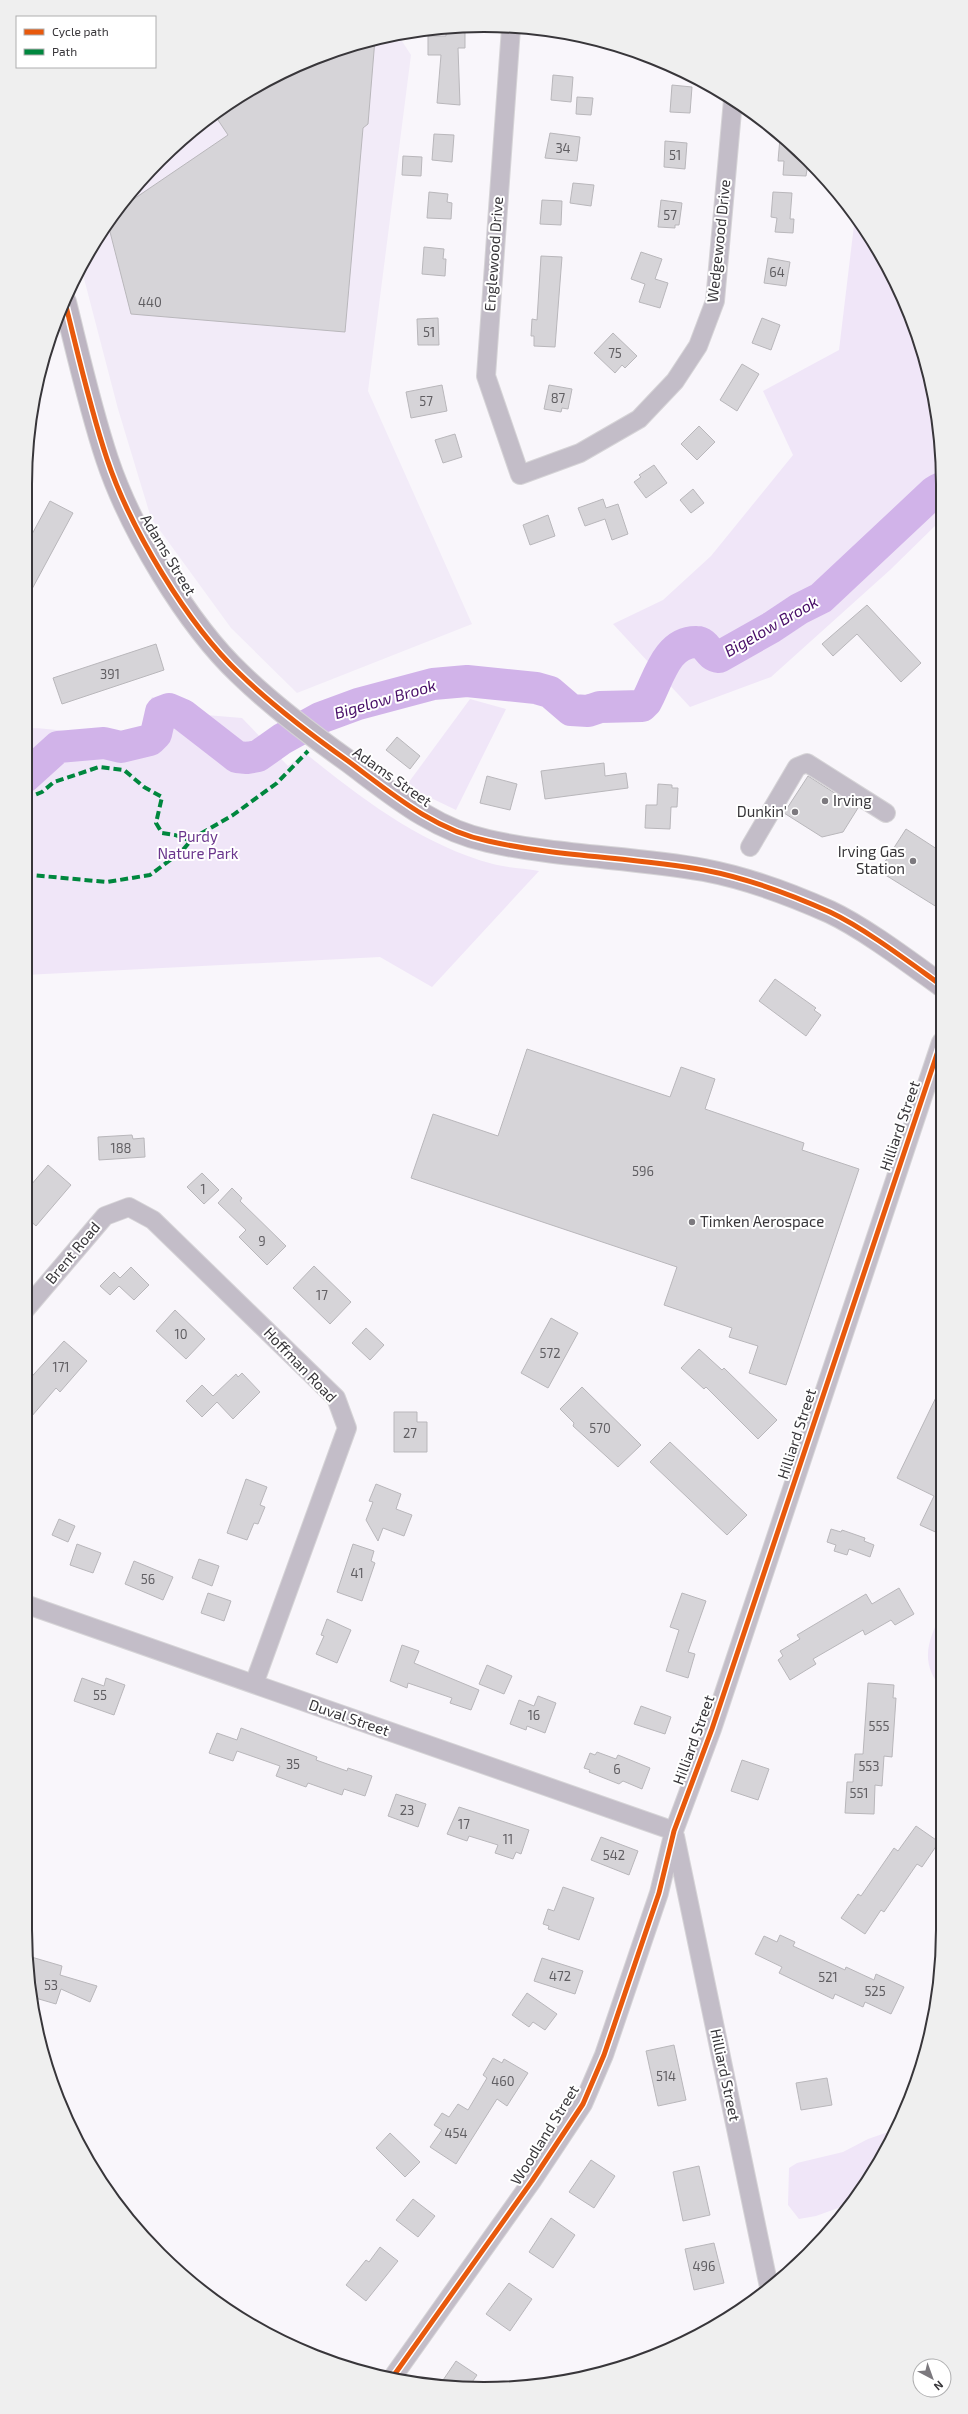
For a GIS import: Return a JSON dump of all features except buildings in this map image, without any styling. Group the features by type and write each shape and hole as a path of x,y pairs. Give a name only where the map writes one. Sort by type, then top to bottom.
{"main road":[{"name":"Adams Street","path":"67,309 107,461 124,504 160,569 201,630 238,672 304,729 398,799 438,823 485,841 539,850 610,857 705,870 787,894 831,913 936,982"}],"street":[{"name":"Englewood Drive","path":"511,33 486,376 520,475"},
{"name":"Wedgewood Drive","path":"520,475 580,453 639,419 675,381 698,346 715,301 732,106"},
{"path":"750,846 797,767 807,763 886,813"},
{"name":"Hilliard Street","path":"768,2282 674,1831 712,1729 936,1057"},
{"name":"Brent Road","path":"32,1302 105,1216 129,1207"},
{"name":"Hoffman Road","path":"129,1207 153,1220 336,1398 347,1428 254,1684"},
{"name":"Duval Street","path":"32,1606 674,1831"},
{"name":"Woodland Street","path":"396,2373 532,2181 583,2104 604,2055 659,1893 674,1831"}],"shaded area":[{"path":"401,40 411,55 368,391 472,624 297,693 231,628 151,518 118,409 83,276 108,233 125,209 164,164 209,125 233,108 284,79 311,66 367,47"}],"green space":[{"path":"854,225 875,258 902,311 921,367 932,425 935,454 936,525 890,570 771,677 690,707 613,624 663,600 711,556 793,455 763,391 839,350"},
{"name":"Purdy Nature Park","path":"152,697 206,715 242,718 288,766 305,753 348,787 417,833 467,856 493,864 539,871 432,987 380,957 32,975 32,728 79,733 131,747 139,732"},
{"path":"470,699 506,709 456,810 406,786"},
{"path":"936,1625 936,1680 930,1670 928,1660 928,1651"},
{"path":"888,2132 860,2181 842,2207 816,2216 799,2219 788,2205 789,2168 797,2163 843,2152 868,2139"}],"waterway":[{"name":"Bigelow Brook","path":"32,771 58,747 104,743 121,747 150,740 156,734 161,712 169,709 183,715 237,757 247,758 258,756 282,739 320,718 358,704 433,684 467,681 536,688 550,692 571,710 588,711 600,707 642,706 646,702 664,664 670,655 678,648 686,643 697,642 703,644 712,654 719,657 772,627 799,609 821,598 936,491"}],"marked path":[{"path":"32,875 107,882 150,875 182,851 193,838 233,815 277,783 308,751"},
{"path":"32,796 42,792 54,782 99,767 124,770 144,787 162,797 156,823 162,833 175,835 191,841"}],"cycle path":[{"path":"67,309 90,401 107,459 130,515 162,574 200,629 220,653 265,697 320,741 414,809 431,819 468,836 515,846 569,854 650,862 704,870 752,882 799,899 843,919 886,946 936,981"},
{"path":"396,2373 532,2181 583,2104 604,2055 659,1893 674,1831 712,1729 936,1057"}],"place":[{"name":"Irving","path":"825,801"},
{"name":"Dunkin'","path":"795,812"},
{"name":"Irving Gas Station","path":"913,861"},
{"name":"Timken Aerospace","path":"692,1222"}]}
